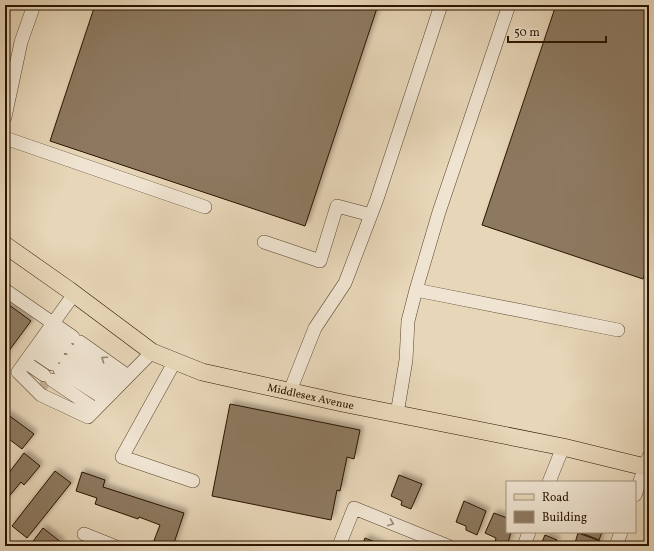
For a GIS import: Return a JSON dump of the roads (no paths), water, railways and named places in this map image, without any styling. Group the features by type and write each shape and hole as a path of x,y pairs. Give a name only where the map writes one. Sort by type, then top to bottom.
{"main road":[{"name":"Middlesex Avenue","path":"5,245 152,352 202,372 290,392 648,464"}],"street":[{"path":"5,117 10,69 34,5"},
{"path":"290,392 315,328 345,283 371,215 441,5"},
{"path":"397,414 406,360 408,321 416,290 439,212 509,5"},
{"path":"5,138 205,207"},
{"path":"264,242 320,261 337,206 371,215"},
{"path":"5,290 43,338 117,388"},
{"path":"416,290 618,330"},
{"path":"74,294 18,372 41,395 88,417 152,352"},
{"path":"43,338 117,388"},
{"path":"174,361 122,457 193,481"},
{"path":"23,365 92,412"},
{"path":"549,481 563,447"},
{"path":"636,493 648,464"},
{"path":"339,546 354,508 448,546"},
{"path":"524,546 529,533"},
{"path":"616,546 621,533"},
{"path":"84,534 114,546"}],"tunnel":[{"path":"41,381 49,386"}]}
